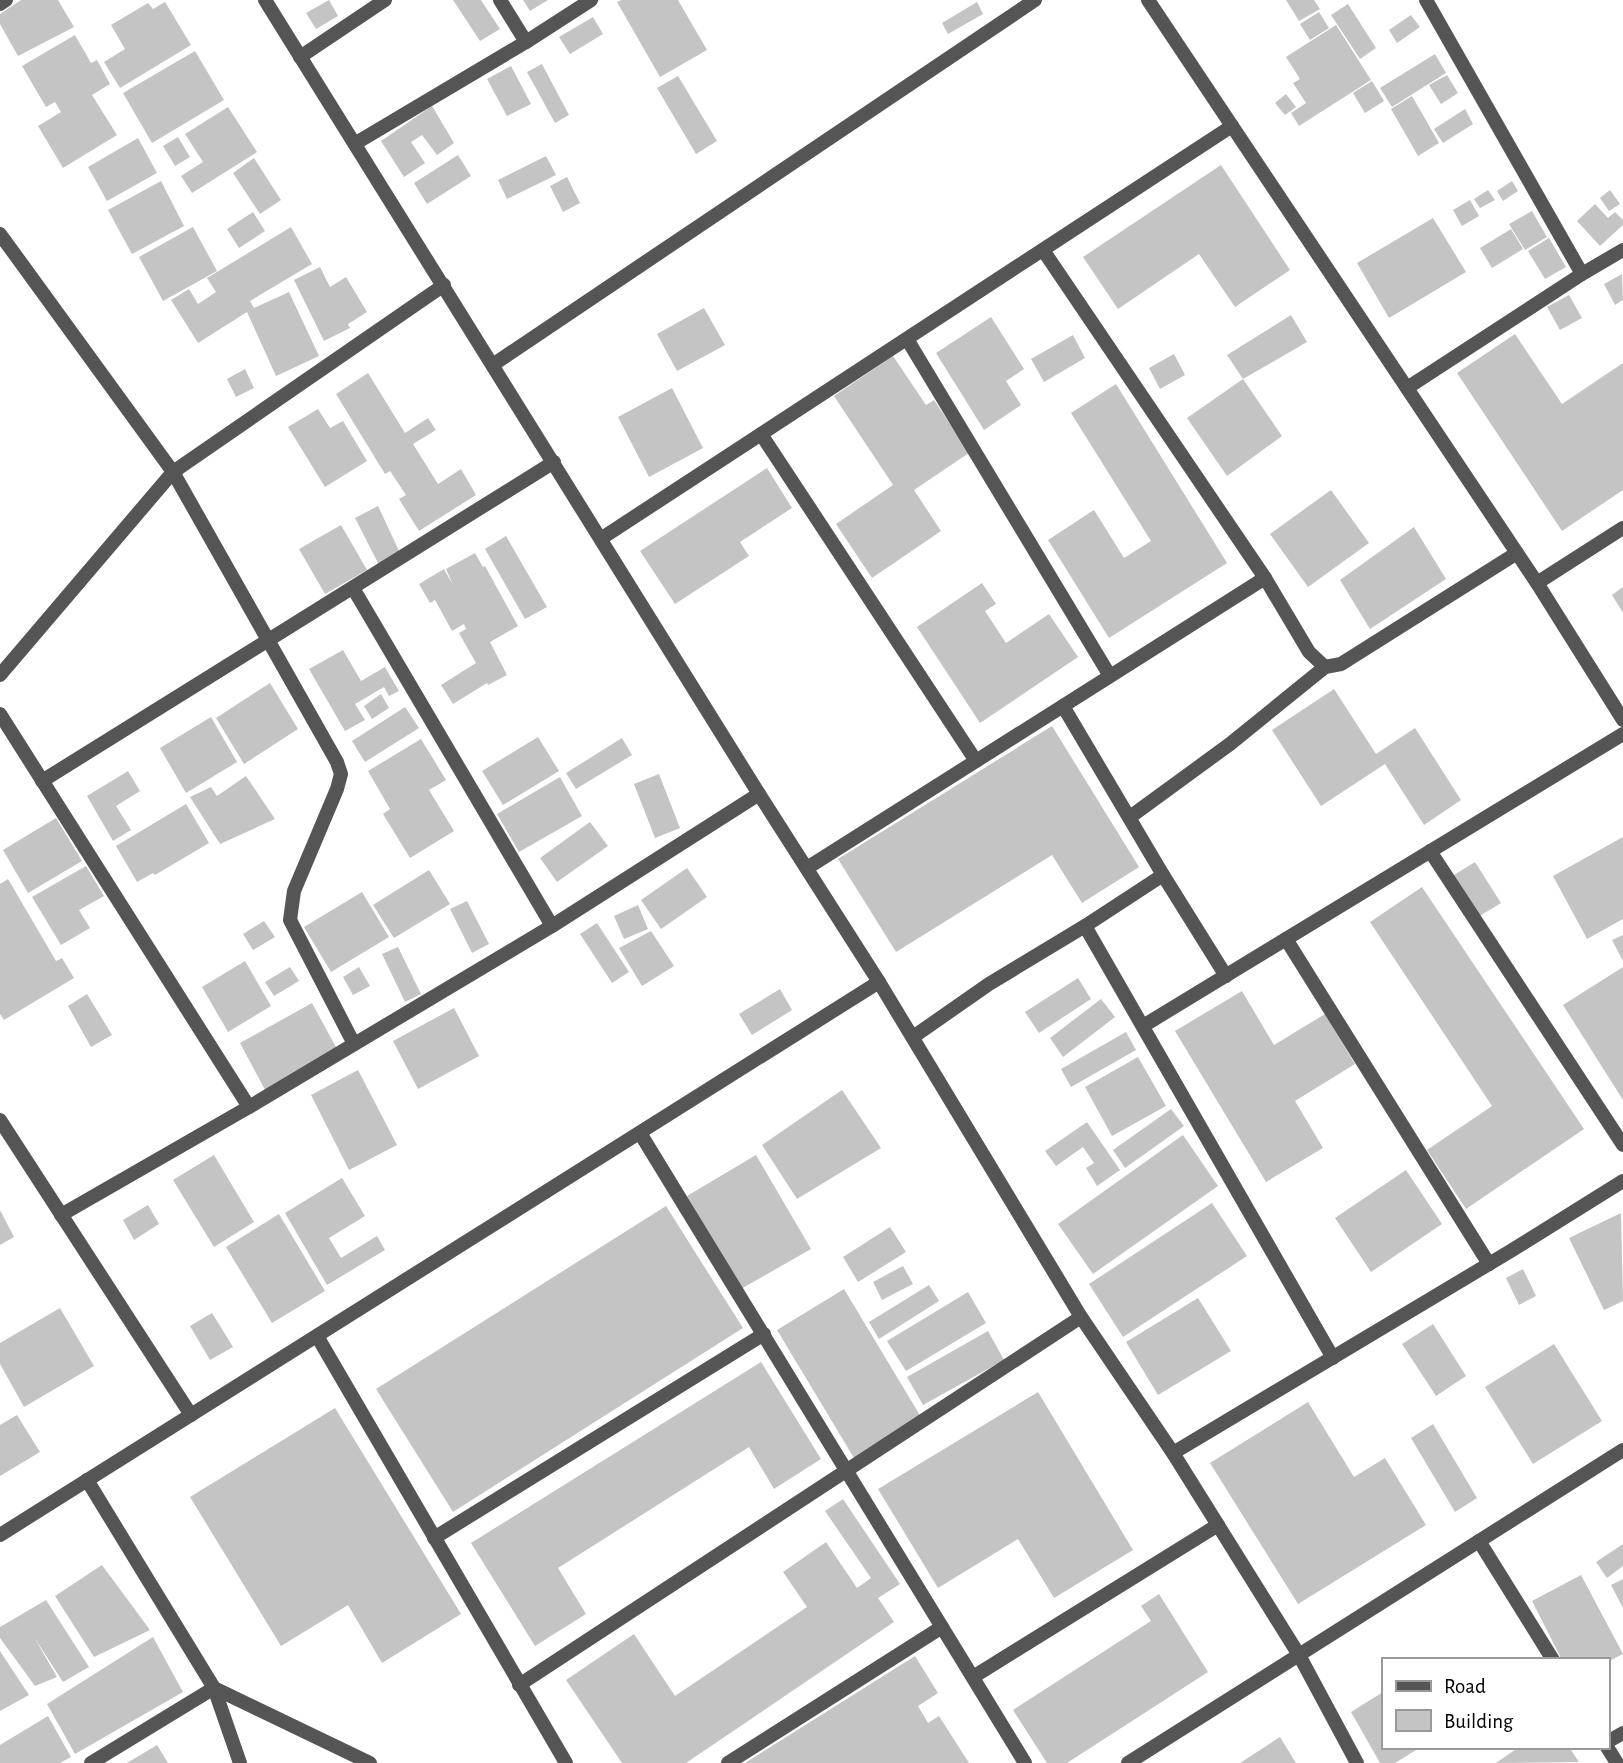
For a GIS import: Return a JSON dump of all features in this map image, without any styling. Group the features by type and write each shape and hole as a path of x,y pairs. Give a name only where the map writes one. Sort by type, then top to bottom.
{"street":[{"path":"0,4 6,0"},
{"path":"265,0 879,982 1081,1317 1173,1453 1300,1655 1357,1763"},
{"path":"300,57 385,0"},
{"path":"500,0 526,42"},
{"path":"356,143 591,0"},
{"path":"494,364 1035,0"},
{"path":"1148,0 1537,583 1623,720"},
{"path":"1426,0 1582,274"},
{"path":"602,538 1232,126"},
{"path":"0,234 173,472 337,762 341,774 337,789 294,891 290,920 354,1044"},
{"path":"1042,250 1265,578 1309,652 1325,667"},
{"path":"1407,388 1623,250"},
{"path":"0,674 173,472 444,285"},
{"path":"906,339 1110,676"},
{"path":"761,434 976,761"},
{"path":"42,781 554,462"},
{"path":"1537,583 1623,528"},
{"path":"1130,817 1230,744 1325,667 1341,664 1517,553"},
{"path":"807,868 1265,578"},
{"path":"353,588 552,926"},
{"path":"1063,706 1226,976"},
{"path":"0,714 249,1107"},
{"path":"1143,1026 1623,734"},
{"path":"61,1215 249,1107 552,926 759,794"},
{"path":"1430,851 1623,1145"},
{"path":"912,1037 989,984 1086,926 1163,875"},
{"path":"1086,926 1333,1358"},
{"path":"1286,939 1489,1264"},
{"path":"0,1535 879,982"},
{"path":"0,1120 191,1415"},
{"path":"640,1133 1026,1763"},
{"path":"1173,1453 1623,1181"},
{"path":"519,1685 1081,1317"},
{"path":"434,1538 764,1334"},
{"path":"317,1336 565,1763"},
{"path":"1128,1763 1623,1450"},
{"path":"87,1480 214,1688 240,1763"},
{"path":"973,1677 1218,1525"},
{"path":"1479,1541 1552,1658"},
{"path":"728,1763 942,1627"},
{"path":"91,1763 214,1688"},
{"path":"214,1688 370,1763"}],"building":[{"path":"21,0 58,0 74,27 18,56 0,24 0,14"},
{"path":"329,0 338,16 316,29 306,13"},
{"path":"453,0 481,0 500,29 480,41"},
{"path":"523,0 548,0 530,11"},
{"path":"678,0 707,50 660,77 617,2"},
{"path":"1286,0 1314,0 1320,9 1299,21"},
{"path":"165,2 191,45 120,88 104,62 125,49 111,25 148,3 153,9"},
{"path":"977,2 983,14 948,34 942,23"},
{"path":"1348,4 1376,48 1360,59 1331,15"},
{"path":"1319,12 1329,28 1310,40 1300,24"},
{"path":"1411,15 1420,27 1397,43 1389,30"},
{"path":"593,17 603,34 570,54 559,37"},
{"path":"1336,25 1371,80 1299,126 1291,113 1306,103 1293,83 1300,79 1286,57"},
{"path":"75,35 91,63 97,60 110,84 92,95 117,135 63,168 38,126 61,112 55,102 46,107 22,66"},
{"path":"195,51 224,100 152,143 123,93"},
{"path":"1435,54 1446,73 1392,107 1380,88"},
{"path":"542,64 569,115 555,123 527,72"},
{"path":"511,66 531,104 507,116 487,79"},
{"path":"1447,75 1458,93 1441,104 1429,85"},
{"path":"678,76 717,141 696,154 657,88"},
{"path":"1372,81 1384,101 1365,113 1353,93"},
{"path":"1286,94 1296,107 1285,115 1275,103"},
{"path":"1412,96 1439,143 1418,156 1391,109"},
{"path":"432,106 454,143 437,155 422,135 411,142 425,163 404,177 381,141"},
{"path":"228,107 257,152 192,193 181,176 203,162 185,134"},
{"path":"1465,109 1473,124 1443,143 1434,129"},
{"path":"178,137 190,157 175,166 163,146"},
{"path":"138,138 157,173 107,201 88,167"},
{"path":"458,155 471,176 427,204 414,183"},
{"path":"546,156 556,175 507,199 498,180"},
{"path":"254,158 281,200 260,214 233,173"},
{"path":"1221,165 1290,270 1235,307 1199,254 1118,309 1083,257"},
{"path":"567,177 580,203 563,212 550,186"},
{"path":"161,181 184,226 132,254 108,210"},
{"path":"1512,181 1518,191 1503,201 1497,191"},
{"path":"1488,190 1495,200 1480,208 1474,199"},
{"path":"1610,190 1620,204 1609,211 1600,198"},
{"path":"1470,200 1479,216 1462,226 1453,210"},
{"path":"1595,204 1608,218 1615,212 1623,220 1623,225 1600,246 1577,221"},
{"path":"1532,211 1547,237 1525,250 1509,224"},
{"path":"253,212 265,231 239,248 227,229"},
{"path":"1433,218 1466,272 1389,318 1357,263"},
{"path":"193,227 217,271 163,301 139,257"},
{"path":"291,227 312,264 250,301 254,308 289,292 319,356 276,376 247,312 198,343 171,300 189,289 198,304 216,292 207,278"},
{"path":"1511,229 1523,249 1492,268 1480,248"},
{"path":"1549,238 1566,267 1545,279 1528,251"},
{"path":"320,267 330,287 346,277 367,312 348,324 350,328 324,341 294,280"},
{"path":"1622,274 1623,300 1615,305 1604,284"},
{"path":"1569,295 1582,318 1560,330 1547,307"},
{"path":"704,308 725,345 677,371 657,334"},
{"path":"1291,315 1307,342 1243,379 1227,355"},
{"path":"991,317 1024,369 1006,381 1021,405 984,430 936,353"},
{"path":"1515,334 1562,404 1623,363 1623,490 1562,531 1457,373"},
{"path":"1073,335 1085,358 1044,382 1031,359"},
{"path":"1174,354 1185,375 1160,389 1149,368"},
{"path":"893,356 926,405 934,400 969,453 914,490 941,531 872,578 836,524 893,485 834,396"},
{"path":"245,369 254,388 236,397 227,379"},
{"path":"368,373 405,433 428,418 436,430 413,444 438,484 461,469 476,495 419,531 399,499 406,495 390,471 385,474 336,394"},
{"path":"1243,379 1282,436 1227,476 1187,418"},
{"path":"1116,384 1227,563 1109,638 1048,540 1094,510 1124,558 1151,541 1071,413"},
{"path":"672,388 703,448 649,477 618,417"},
{"path":"318,409 330,428 343,421 367,461 325,487 288,427"},
{"path":"767,468 792,508 740,542 749,556 675,604 640,551"},
{"path":"1331,490 1369,543 1308,587 1270,534"},
{"path":"378,506 401,555 379,565 355,518"},
{"path":"341,525 367,570 325,594 299,549"},
{"path":"1414,527 1446,579 1370,629 1340,580"},
{"path":"506,536 547,607 525,619 485,549"},
{"path":"475,553 518,626 490,642 507,675 488,685 487,683 453,704 441,685 476,663 459,633 466,629 464,624 452,631 435,600 430,603 419,584 444,569 453,585 446,569"},
{"path":"982,583 996,604 985,611 1006,643 1049,614 1078,657 980,723 917,627"},
{"path":"1623,587 1623,613 1612,595"},
{"path":"343,650 361,681 385,667 399,691 389,696 384,687 355,704 365,720 345,731 309,669"},
{"path":"270,683 298,729 244,764 216,718"},
{"path":"1334,689 1376,754 1415,728 1461,800 1424,825 1385,764 1321,806 1272,730"},
{"path":"381,694 389,708 372,719 364,706"},
{"path":"405,707 419,728 365,762 352,741"},
{"path":"211,717 237,762 186,793 160,748"},
{"path":"1052,726 1139,867 1082,903 1052,855 896,952 838,859"},
{"path":"538,737 559,771 503,805 482,771"},
{"path":"622,738 632,755 576,789 566,773"},
{"path":"421,739 446,780 429,790 454,831 410,858 383,814 390,809 368,771"},
{"path":"128,771 140,791 116,806 131,830 113,841 87,796"},
{"path":"659,774 680,828 655,838 634,784"},
{"path":"246,776 275,819 220,844 190,797 211,787 217,796"},
{"path":"560,777 582,816 519,852 497,814"},
{"path":"186,804 209,843 155,875 153,873 137,882 116,846"},
{"path":"56,818 82,861 28,893 3,850"},
{"path":"590,822 608,846 557,882 540,858"},
{"path":"1623,837 1623,919 1587,939 1553,876"},
{"path":"1475,862 1501,903 1478,917 1454,875"},
{"path":"86,866 104,896 79,910 90,928 61,945 32,897"},
{"path":"687,868 707,897 661,929 641,900"},
{"path":"429,870 450,904 394,938 373,905"},
{"path":"8,879 56,961 62,958 74,978 4,1020 0,1014 0,884"},
{"path":"1422,887 1584,1129 1466,1209 1427,1150 1492,1106 1370,922"},
{"path":"362,892 389,937 331,972 304,927"},
{"path":"467,901 489,944 472,953 450,909"},
{"path":"638,905 648,929 624,939 614,916"},
{"path":"264,921 275,937 253,950 243,934"},
{"path":"597,923 629,972 612,983 580,934"},
{"path":"651,931 674,966 642,986 619,948"},
{"path":"1623,935 1623,961 1612,940"},
{"path":"398,947 421,994 405,1002 382,954"},
{"path":"245,961 271,1006 228,1032 202,987"},
{"path":"290,967 299,981 274,996 265,982"},
{"path":"359,967 370,986 353,995 343,977"},
{"path":"1623,967 1623,1100 1563,1005"},
{"path":"1078,978 1091,999 1039,1033 1025,1012"},
{"path":"780,989 792,1010 752,1035 739,1014"},
{"path":"1242,991 1274,1045 1325,1014 1355,1064 1295,1101 1323,1148 1266,1182 1175,1031"},
{"path":"87,994 112,1035 91,1047 68,1006"},
{"path":"1101,999 1115,1017 1063,1057 1050,1038"},
{"path":"312,1003 337,1049 265,1090 240,1043"},
{"path":"454,1008 479,1056 418,1089 393,1041"},
{"path":"1126,1032 1136,1050 1071,1087 1061,1069"},
{"path":"1138,1057 1166,1106 1112,1136 1085,1087"},
{"path":"358,1070 397,1145 349,1170 311,1095"},
{"path":"842,1090 881,1148 797,1199 762,1145"},
{"path":"1171,1109 1184,1126 1125,1168 1113,1150"},
{"path":"1087,1122 1120,1170 1097,1186 1086,1168 1094,1163 1083,1147 1056,1166 1045,1151"},
{"path":"1183,1135 1218,1186 1093,1274 1058,1224"},
{"path":"214,1155 254,1222 214,1247 173,1180"},
{"path":"756,1155 811,1249 741,1289 687,1196"},
{"path":"1406,1170 1442,1224 1371,1272 1335,1218"},
{"path":"342,1178 365,1216 329,1238 341,1258 377,1236 385,1250 327,1285 285,1213"},
{"path":"1212,1203 1247,1256 1123,1337 1089,1284"},
{"path":"148,1205 159,1224 134,1240 123,1220"},
{"path":"666,1206 743,1328 453,1512 376,1389"},
{"path":"0,1210 14,1237 0,1245"},
{"path":"1621,1213 1623,1301 1604,1310 1569,1238"},
{"path":"279,1214 325,1291 272,1323 226,1247"},
{"path":"890,1227 906,1252 858,1282 843,1257"},
{"path":"903,1266 913,1284 882,1300 873,1282"},
{"path":"1523,1269 1536,1296 1519,1305 1506,1278"},
{"path":"929,1285 939,1301 879,1339 869,1322"},
{"path":"844,1289 921,1417 854,1458 777,1330"},
{"path":"968,1292 986,1323 906,1371 887,1341"},
{"path":"1198,1298 1231,1351 1158,1395 1126,1342"},
{"path":"60,1308 94,1366 24,1407 0,1364 0,1343"},
{"path":"212,1313 233,1347 210,1360 190,1326"},
{"path":"1433,1324 1466,1376 1436,1396 1402,1344"},
{"path":"988,1331 1004,1360 923,1405 907,1377"},
{"path":"1554,1344 1602,1421 1533,1464 1485,1387"},
{"path":"761,1362 821,1459 774,1489 749,1447 558,1568 586,1614 535,1646 471,1543"},
{"path":"1038,1392 1133,1550 1054,1598 1018,1539 938,1588 878,1489"},
{"path":"1308,1402 1354,1477 1385,1458 1426,1525 1298,1604 1210,1463"},
{"path":"335,1408 461,1614 382,1663 348,1605 281,1646 190,1497"},
{"path":"17,1415 40,1452 0,1476 0,1425"},
{"path":"1433,1424 1477,1498 1455,1512 1411,1438"},
{"path":"843,1499 900,1584 878,1598 894,1622 686,1763 622,1763 566,1680 634,1634 675,1696 807,1607 783,1572 826,1542 857,1588 871,1578 825,1511"},
{"path":"1623,1544 1623,1566 1607,1578 1596,1562"},
{"path":"102,1565 150,1630 94,1657 55,1596"},
{"path":"1581,1575 1623,1654 1609,1661 1609,1658 1561,1658 1532,1601"},
{"path":"1623,1579 1623,1608 1611,1585"},
{"path":"1159,1594 1208,1672 1067,1763 1047,1763 1013,1710 1151,1621 1141,1606"},
{"path":"46,1600 89,1667 63,1682 34,1637 57,1677 35,1686 0,1638 0,1627"},
{"path":"153,1637 183,1692 75,1754 47,1704"},
{"path":"0,1651 29,1695 0,1711"},
{"path":"915,1656 938,1693 918,1706 928,1723 939,1716 969,1763 745,1763"},
{"path":"1382,1693 1382,1749 1418,1749 1395,1763 1380,1763 1351,1712"},
{"path":"48,1716 71,1757 60,1763 0,1763 0,1745"},
{"path":"1280,1737 1296,1763 1240,1763"},
{"path":"157,1745 168,1763 127,1763"},
{"path":"1516,1749 1570,1749 1579,1762 1496,1763"}]}
